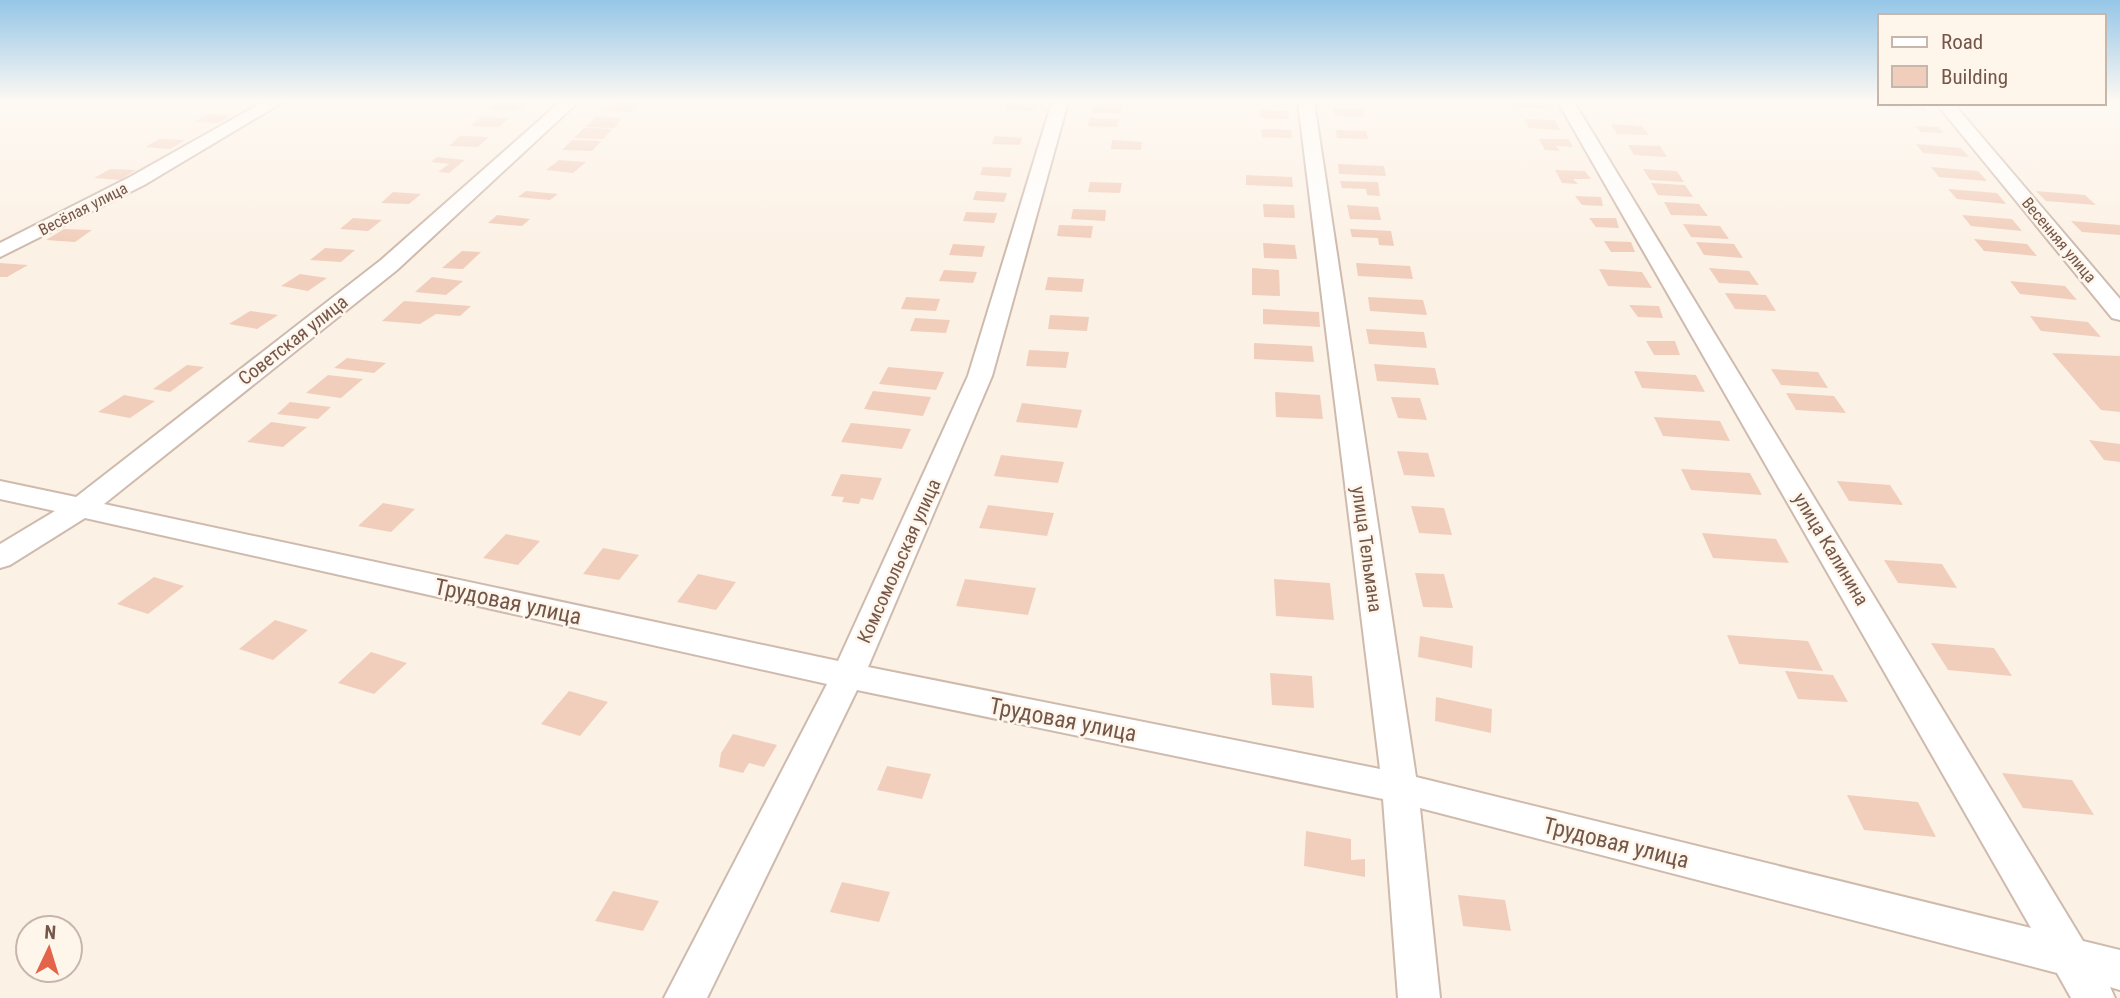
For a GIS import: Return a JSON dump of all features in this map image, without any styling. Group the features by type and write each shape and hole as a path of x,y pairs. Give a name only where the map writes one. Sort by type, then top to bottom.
{"street":[{"name":"Весёлая улица","path":"0,251 137,181 194,149"},
{"name":"Советская улица","path":"0,558 79,509 389,265 518,149"},
{"name":"Комсомольская улица","path":"685,998 848,676 980,376 1046,149"},
{"name":"улица Тельмана","path":"1312,149 1400,788 1419,998"},
{"name":"улица Калинина","path":"1594,149 2094,998"},
{"name":"Весенняя улица","path":"1982,149 2120,313"},
{"name":"Трудовая улица","path":"0,490 848,676 1400,788 2074,961 2120,970"}],"building":[{"path":"563,149 594,149 592,151"},
{"path":"1630,149 1662,149 1667,157 1634,155"},
{"path":"1920,149 1962,149 1969,157 1923,153"},
{"path":"437,157 465,160 449,173 438,172 449,164 431,162"},
{"path":"559,160 586,162 573,173 546,170"},
{"path":"1338,164 1384,166 1386,176 1339,174"},
{"path":"983,167 1012,168 1010,177 980,175"},
{"path":"1931,167 1978,171 1987,181 1939,177"},
{"path":"110,169 136,170 120,180 94,178"},
{"path":"1643,169 1677,171 1684,182 1650,180"},
{"path":"1555,170 1585,171 1591,179 1573,179 1578,184 1562,183"},
{"path":"1246,175 1292,177 1293,187 1246,185"},
{"path":"1340,181 1378,182 1380,196 1367,195 1366,189 1342,188"},
{"path":"1090,182 1122,183 1120,193 1088,192"},
{"path":"1651,183 1685,185 1693,197 1658,195"},
{"path":"1948,189 1997,193 2006,204 1957,199"},
{"path":"526,191 558,194 550,200 518,197"},
{"path":"976,191 1007,193 1004,202 973,200"},
{"path":"2036,191 2085,195 2096,205 2046,201"},
{"path":"393,192 421,194 409,204 381,203"},
{"path":"1575,196 1601,197 1603,206 1582,205"},
{"path":"1664,202 1699,204 1708,216 1671,215"},
{"path":"1263,204 1294,205 1295,218 1264,217"},
{"path":"1347,205 1378,207 1381,220 1350,219"},
{"path":"1073,209 1106,210 1105,221 1071,219"},
{"path":"966,212 997,213 994,223 963,221"},
{"path":"497,215 530,219 522,226 488,223"},
{"path":"1962,215 2012,219 2022,231 1971,226"},
{"path":"353,218 382,220 368,231 340,229"},
{"path":"1589,218 1616,218 1619,228 1596,227"},
{"path":"2071,221 2120,225 2120,235 2082,232"},
{"path":"1683,224 1720,226 1729,239 1691,237"},
{"path":"1059,225 1093,226 1091,238 1057,236"},
{"path":"64,229 92,230 75,242 46,240"},
{"path":"1350,229 1391,231 1394,246 1379,245 1378,238 1352,237"},
{"path":"1974,239 2027,244 2037,256 1984,251"},
{"path":"1604,241 1631,242 1635,252 1611,252"},
{"path":"1696,242 1734,244 1743,258 1704,255"},
{"path":"1263,243 1295,245 1297,259 1264,258"},
{"path":"953,244 985,246 982,257 949,255"},
{"path":"325,248 355,250 341,262 310,260"},
{"path":"462,251 481,252 463,269 442,268"},
{"path":"0,263 28,265 7,277 0,277"},
{"path":"1356,263 1410,266 1413,279 1358,276"},
{"path":"1252,268 1279,270 1280,296 1252,295"},
{"path":"1709,268 1749,271 1759,285 1719,283"},
{"path":"1599,269 1642,272 1652,288 1608,286"},
{"path":"944,270 977,272 973,283 939,281"},
{"path":"300,274 327,278 308,291 281,286"},
{"path":"432,277 463,281 446,295 415,292"},
{"path":"1048,277 1084,279 1082,292 1045,290"},
{"path":"2010,281 2065,286 2077,300 2020,294"},
{"path":"1725,293 1766,295 1776,311 1735,309"},
{"path":"906,297 940,299 936,311 901,309"},
{"path":"1368,297 1423,300 1427,315 1370,311"},
{"path":"404,301 471,306 460,316 436,314 420,324 382,321"},
{"path":"1629,305 1659,306 1663,318 1638,317"},
{"path":"1263,309 1319,312 1320,327 1263,324"},
{"path":"250,311 278,315 257,329 229,324"},
{"path":"1050,315 1089,317 1087,331 1048,329"},
{"path":"2030,316 2088,322 2101,337 2041,331"},
{"path":"915,318 950,320 946,333 910,331"},
{"path":"1366,329 1424,332 1427,348 1369,344"},
{"path":"1646,341 1675,341 1680,355 1654,355"},
{"path":"1254,343 1312,346 1314,362 1254,359"},
{"path":"1029,350 1069,352 1066,368 1026,366"},
{"path":"2052,353 2120,356 2120,412 2101,410"},
{"path":"347,358 386,363 374,373 334,368"},
{"path":"1374,364 1435,368 1439,385 1377,381"},
{"path":"187,365 204,367 170,392 153,389"},
{"path":"888,367 944,372 936,390 879,384"},
{"path":"1771,369 1818,372 1828,388 1781,385"},
{"path":"1634,371 1696,375 1705,392 1642,388"},
{"path":"328,375 363,379 341,398 306,393"},
{"path":"873,391 931,397 923,416 864,409"},
{"path":"1275,392 1320,395 1323,419 1276,417"},
{"path":"1786,393 1834,396 1846,413 1796,410"},
{"path":"124,395 155,401 130,418 98,412"},
{"path":"1391,397 1420,398 1427,420 1398,418"},
{"path":"290,402 331,407 318,419 277,414"},
{"path":"1022,403 1082,410 1077,428 1016,422"},
{"path":"1654,417 1720,421 1730,441 1663,436"},
{"path":"271,422 307,427 283,447 247,442"},
{"path":"851,423 911,429 902,449 841,442"},
{"path":"2089,440 2120,444 2120,462 2104,460"},
{"path":"1397,451 1428,453 1435,477 1404,475"},
{"path":"1001,455 1064,462 1058,483 994,476"},
{"path":"1681,469 1750,473 1762,495 1691,490"},
{"path":"841,474 882,478 873,500 861,498 859,504 842,502 844,497 831,496"},
{"path":"1837,481 1890,485 1903,505 1849,501"},
{"path":"383,503 415,509 391,532 358,526"},
{"path":"988,505 1054,513 1047,536 979,528"},
{"path":"1411,506 1444,508 1452,535 1419,533"},
{"path":"1702,533 1776,539 1789,563 1713,558"},
{"path":"506,534 540,541 518,565 483,558"},
{"path":"603,548 639,555 619,580 583,574"},
{"path":"1884,560 1942,564 1957,588 1898,583"},
{"path":"1415,573 1444,574 1453,608 1423,607"},
{"path":"698,574 736,582 716,610 677,602"},
{"path":"154,577 184,586 148,614 117,604"},
{"path":"965,579 1036,588 1028,615 956,606"},
{"path":"1274,579 1330,583 1334,620 1276,616"},
{"path":"275,620 308,630 273,660 239,649"},
{"path":"1727,635 1808,641 1823,671 1739,664"},
{"path":"1420,636 1473,646 1472,668 1418,657"},
{"path":"1931,643 1994,648 2012,676 1948,670"},
{"path":"371,652 407,663 374,694 338,683"},
{"path":"1785,671 1833,675 1848,702 1798,699"},
{"path":"1270,673 1312,676 1314,708 1272,705"},
{"path":"569,691 608,702 580,736 541,724"},
{"path":"1436,697 1492,709 1491,733 1435,721"},
{"path":"733,734 777,745 764,767 749,763 743,773 719,767 721,753"},
{"path":"887,766 931,774 922,799 877,790"},
{"path":"2002,773 2072,780 2094,815 2023,808"},
{"path":"1847,795 1918,802 1936,837 1864,830"},
{"path":"1306,831 1351,839 1351,860 1365,859 1365,877 1304,866"},
{"path":"842,882 890,892 879,922 830,912"},
{"path":"613,891 659,901 643,931 595,921"},
{"path":"1458,895 1505,900 1511,931 1463,926"}]}
